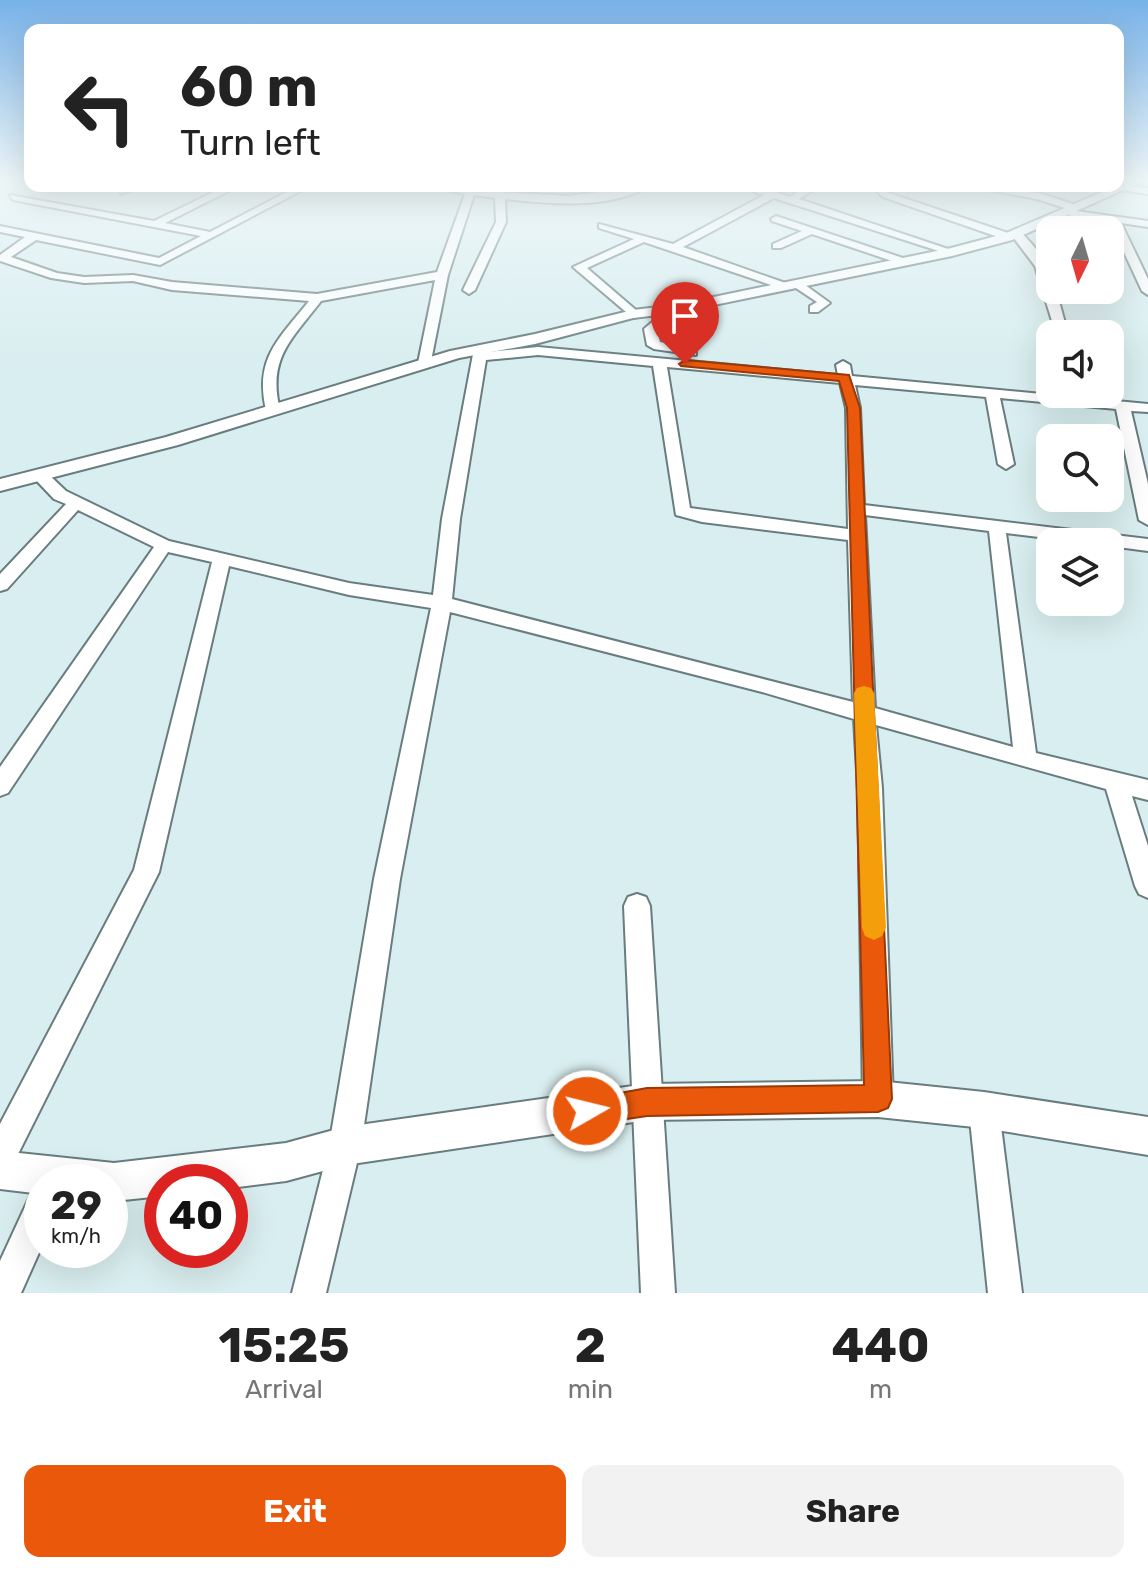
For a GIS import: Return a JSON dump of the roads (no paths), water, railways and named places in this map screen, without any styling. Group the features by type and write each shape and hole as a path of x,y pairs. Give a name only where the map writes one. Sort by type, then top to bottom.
{"street":[{"path":"30,240 3,258 55,276 84,280 133,278 172,286 317,298 442,275"},
{"path":"52,240 160,262 202,240"},
{"path":"425,363 442,275 455,240"},
{"path":"469,290 492,240"},
{"path":"633,314 579,267 639,240"},
{"path":"642,240 677,246 792,286 822,300 824,303 814,309"},
{"path":"677,246 686,240"},
{"path":"777,246 790,240"},
{"path":"839,240 902,261"},
{"path":"916,240 952,252"},
{"path":"0,485 172,441 425,363 481,353 633,314 792,286 992,240"},
{"path":"1023,240 1042,268 1058,320"},
{"path":"1124,240 1148,291"},
{"path":"273,410 266,377 272,355 317,298"},
{"path":"675,309 650,329 654,345 680,351"},
{"path":"515,343 680,351 1036,396"},
{"path":"481,353 538,351 1036,387"},
{"path":"309,1293 345,1146 387,879 442,603 451,519 481,353"},
{"path":"659,361 682,511 702,517 857,536"},
{"path":"844,371 853,408 858,509 861,670 866,713 878,1099"},
{"path":"992,392 1006,464"},
{"path":"1124,396 1148,399"},
{"path":"1124,405 1148,408"},
{"path":"1123,408 1148,520"},
{"path":"41,476 60,495 164,545 349,589 442,603 1148,790"},
{"path":"0,585 76,503"},
{"path":"858,509 1148,545"},
{"path":"997,527 1026,760"},
{"path":"0,786 164,545"},
{"path":"0,1157 146,872 221,561"},
{"path":"1116,783 1148,886"},
{"path":"637,906 658,1293"},
{"path":"128,1180 286,1162 345,1146 647,1102 878,1099 984,1110 1148,1136"},
{"path":"984,1110 1005,1293"},
{"path":"0,1170 24,1179"},
{"path":"3,1293 24,1248"}]}
